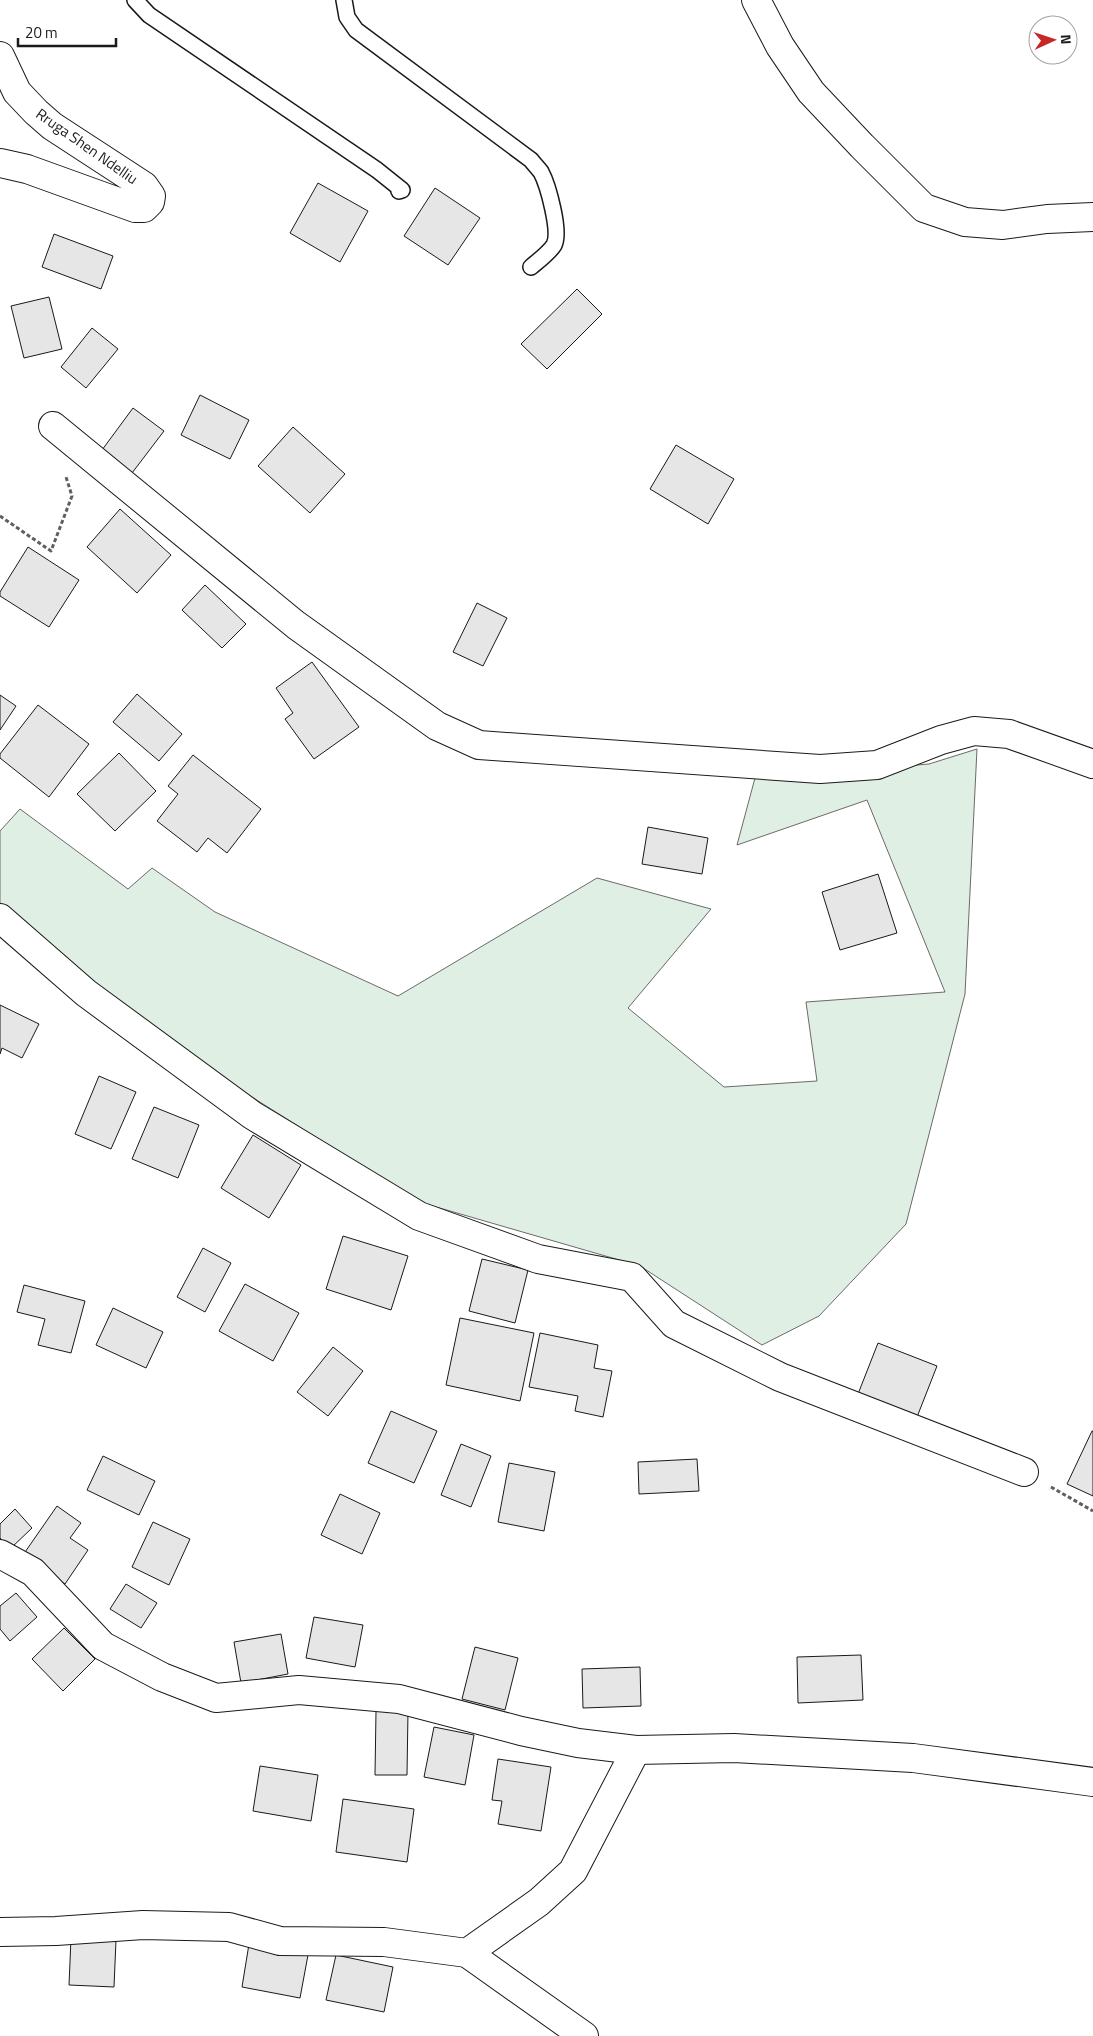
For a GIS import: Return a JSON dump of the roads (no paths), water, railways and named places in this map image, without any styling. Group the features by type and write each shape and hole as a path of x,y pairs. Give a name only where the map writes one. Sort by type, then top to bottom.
{"street":[{"path":"756,0 780,46 811,92 924,208 966,222 1003,225 1047,219 1093,217"},
{"name":"Rruga Shen Ndelliu","path":"0,56 17,92 27,103 52,126 149,190 150,202 144,208 136,208 27,169 0,163"},
{"path":"53,426 296,625 437,726 479,745 820,770 877,765 941,740 974,730 1008,734 1093,764"},
{"path":"0,918 86,993 252,1115 419,1216 538,1259 632,1277 674,1324 780,1377 1024,1472"},
{"path":"0,1554 33,1572 102,1646 162,1677 216,1698 299,1690 399,1699 521,1731 578,1743 636,1750 734,1748 913,1758 1093,1782"},
{"path":"467,1953 539,1902 573,1871 636,1750"},
{"path":"0,1932 56,1931 143,1924 229,1927 280,1941 384,1942 467,1953 584,2036"}],"lane":[{"path":"135,0 149,15 377,170 402,190 399,191"},
{"path":"344,0 347,17 356,30 531,160 541,172 546,184 555,222 556,235 554,245 531,267"}]}
